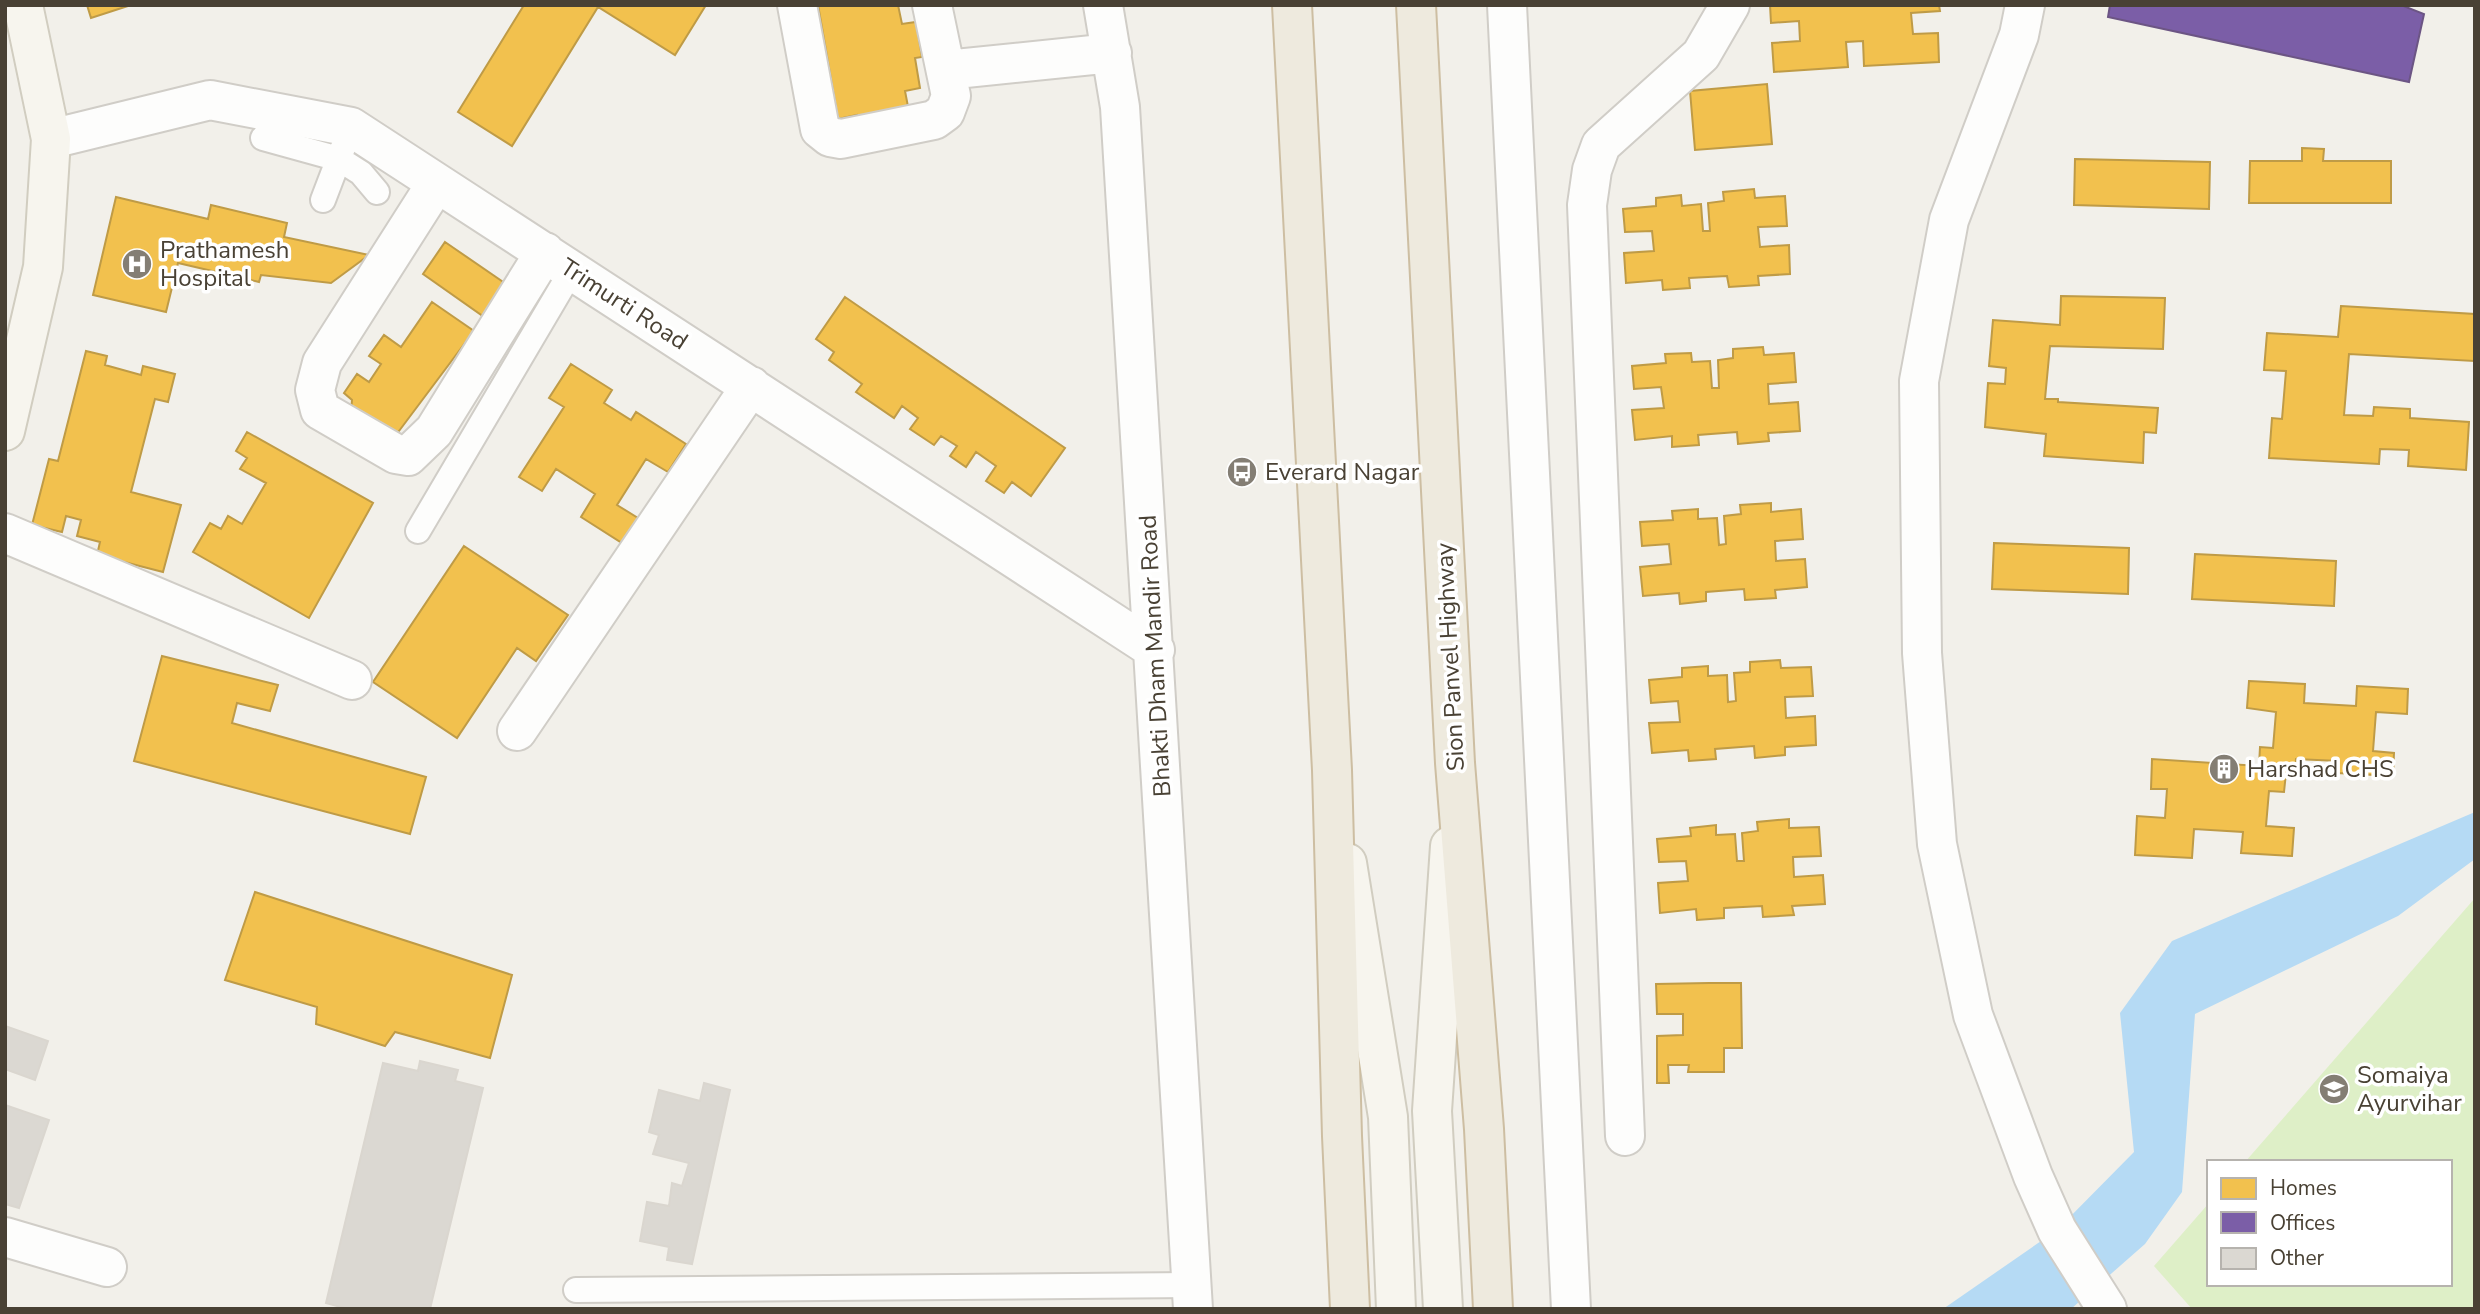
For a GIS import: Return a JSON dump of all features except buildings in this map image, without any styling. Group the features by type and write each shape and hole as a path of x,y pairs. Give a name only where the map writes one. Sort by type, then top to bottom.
{"highway":[{"path":"1292,5 1332,770 1342,1136 1350,1309"},
{"name":"Sion Panvel Highway","path":"1416,5 1455,763 1484,1129 1493,1309"}],"main road":[{"path":"5,431 43,267 51,139 23,5"},
{"path":"1443,1309 1432,1111 1455,763"},
{"path":"1332,770 1388,1116 1396,1309"}],"street":[{"path":"797,5 820,129 830,137 841,139 934,120 945,112 951,96 932,5"},
{"name":"Bhakti Dham Mandir Road","path":"1103,5 1120,107 1193,1297"},
{"path":"1507,5 1571,1309"},
{"path":"1625,1136 1587,205 1592,170 1601,145 1701,55 1730,5"},
{"path":"2025,5 2019,35 1949,220 1919,381 1922,653 1937,844 1973,1014 2033,1177 2057,1230 2101,1299"},
{"path":"946,71 1112,52"},
{"name":"Trimurti Road","path":"51,139 210,100 345,143 436,184 559,261 1155,650"},
{"path":"436,184 322,363 315,390 320,410 396,454 408,456 434,431 559,261"},
{"path":"517,731 751,386"},
{"path":"5,533 352,680"},
{"path":"5,1237 107,1267"}],"lane":[{"path":"263,138 345,143"},
{"path":"345,143 361,173 377,192"},
{"path":"323,200 345,143"},
{"path":"418,531 559,261"},
{"path":"576,1290 1193,1297"}],"green space":[{"path":"2475,898 2475,1309 2192,1309 2154,1266 2207,1205 2207,1286 2452,1286 2452,1160 2247,1160"}],"water":[{"path":"2475,812 2475,859 2398,916 2195,1014 2182,1192 2145,1244 2071,1309 1943,1309 2057,1230 2134,1152 2120,1013 2172,941"}],"place":[{"name":"Prathamesh Hospital","path":"137,264"},
{"name":"Everard Nagar","path":"1242,472"},
{"name":"Harshad CHS","path":"2224,769"},
{"name":"Somaiya Ayurvihar","path":"2334,1089"}]}
